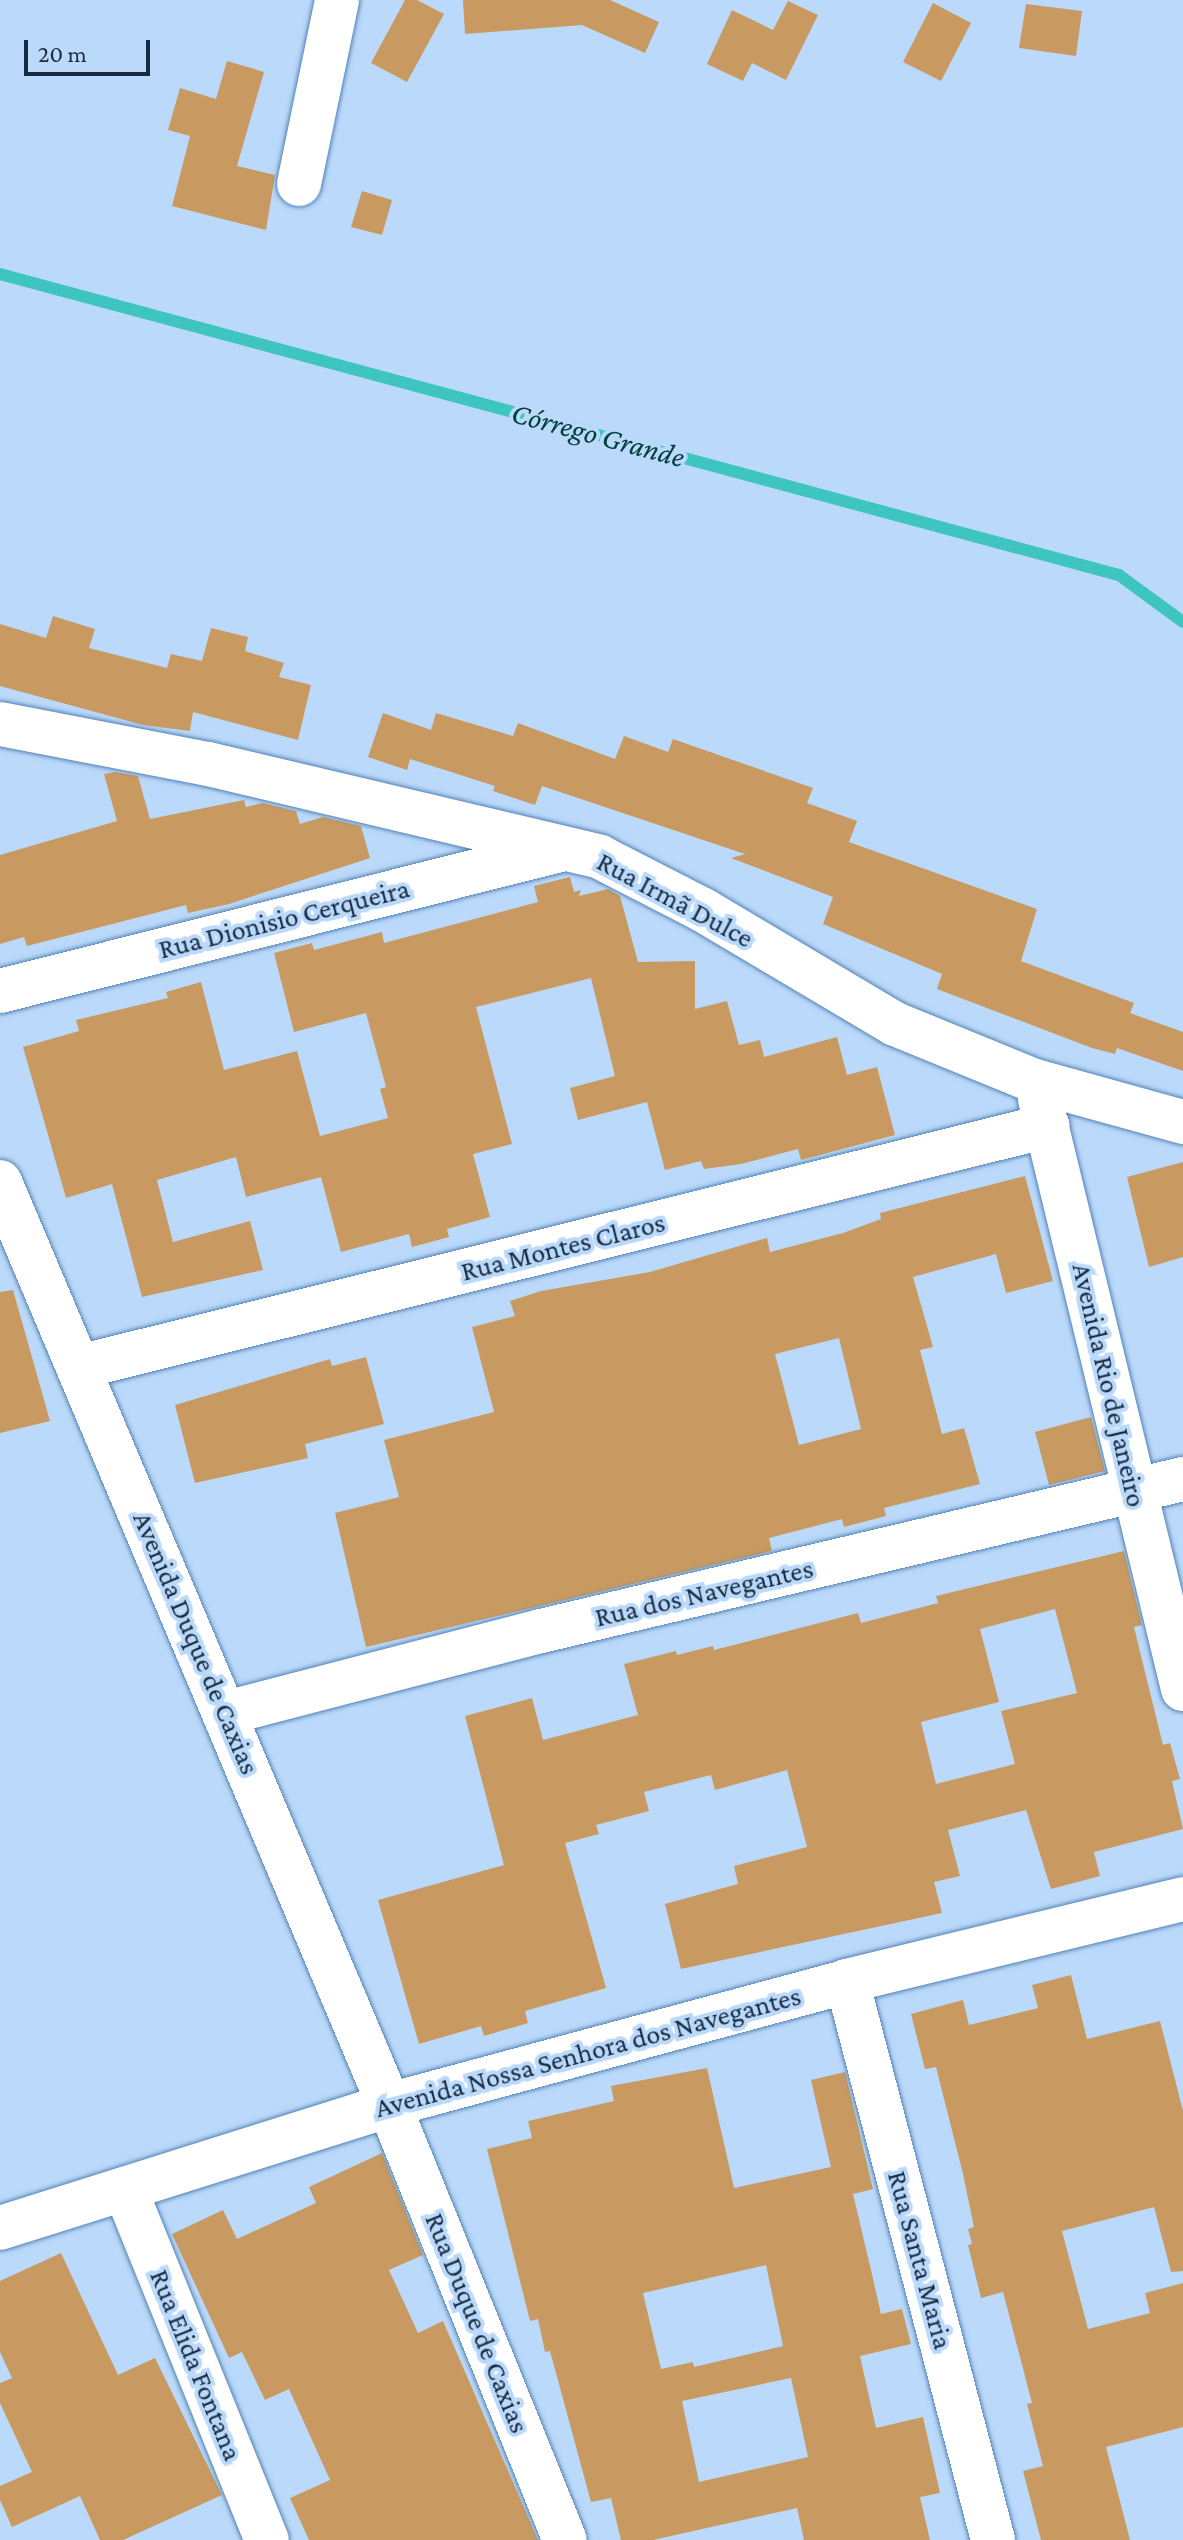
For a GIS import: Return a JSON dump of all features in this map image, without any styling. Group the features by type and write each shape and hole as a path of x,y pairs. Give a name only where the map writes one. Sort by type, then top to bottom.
{"street":[{"path":"299,184 337,0"},
{"name":"Rua Irmã Dulce","path":"0,724 208,764 569,847 600,857 703,910 895,1024 1035,1081 1183,1122"},
{"name":"Rua Dionisio Cerqueira","path":"0,991 569,847"},
{"name":"Avenida Rio de Janeiro","path":"1035,1081 1183,1689"},
{"name":"Rua Montes Claros","path":"79,1367 1047,1126"},
{"name":"Avenida Duque de Caxias","path":"5,1209 79,1367 389,2105"},
{"name":"Rua dos Navegantes","path":"226,1713 541,1631 1183,1479"},
{"name":"Avenida Nossa Senhora dos Navegantes","path":"0,2228 389,2105 847,1981 1183,1899"},
{"name":"Rua Santa Maria","path":"847,1981 993,2540"},
{"name":"Rua Duque de Caxias","path":"389,2105 565,2540"},
{"name":"Rua Elida Fontana","path":"125,2189 267,2540"}],"building":[{"path":"405,0 417,0 444,14 407,82 371,63"},
{"path":"463,0 610,0 659,22 645,53 582,25 465,34"},
{"path":"788,1 818,15 786,80 752,63 743,81 707,64 732,10 773,30"},
{"path":"933,3 971,23 941,81 903,62"},
{"path":"1026,4 1082,11 1076,56 1019,48"},
{"path":"227,61 264,72 237,166 275,175 266,230 172,206 190,136 168,130 180,88 216,99"},
{"path":"362,191 392,200 382,235 351,227"},
{"path":"53,616 95,629 89,648 167,668 171,654 202,661 211,628 248,637 245,651 284,663 279,677 311,685 298,740 193,712 190,731 143,725 0,686 0,624 46,638"},
{"path":"383,713 431,730 436,713 513,736 518,723 615,759 624,736 668,752 673,739 813,788 807,803 857,821 849,842 1037,909 1021,961 1134,1003 1130,1013 1183,1032 1183,1071 1117,1048 1115,1054 1092,1048 937,989 942,974 823,924 833,897 731,858 745,854 542,786 535,805 493,791 495,786 410,759 407,770 368,757"},
{"path":"115,772 138,776 150,819 244,800 246,807 262,803 296,811 300,824 323,817 361,826 370,858 229,904 188,913 186,905 27,946 24,937 0,944 0,855 117,821 104,774"},
{"path":"570,877 574,892 581,890 579,896 608,889 620,896 638,962 695,961 695,1009 727,1001 739,1045 760,1040 764,1057 837,1037 847,1075 877,1067 895,1135 801,1160 798,1149 741,1164 704,1169 701,1161 665,1170 647,1102 578,1120 570,1088 615,1076 591,978 476,1007 512,1144 473,1154 490,1217 447,1229 449,1237 412,1247 409,1234 341,1252 321,1177 246,1197 236,1157 157,1180 173,1242 250,1221 263,1270 142,1297 112,1184 66,1198 23,1047 79,1031 76,1020 168,998 166,992 201,982 224,1070 297,1051 320,1136 388,1118 380,1089 386,1087 366,1013 294,1032 274,953 312,943 314,950 382,932 384,943 538,902 534,886"},
{"path":"1183,1162 1183,1257 1149,1267 1127,1177"},
{"path":"1025,1176 1053,1281 1006,1293 996,1254 913,1277 933,1347 920,1350 942,1434 964,1428 980,1484 884,1508 886,1516 844,1527 842,1519 769,1538 772,1551 366,1647 335,1513 399,1497 384,1440 494,1412 472,1327 515,1316 510,1301 541,1291 650,1272 767,1238 770,1252 843,1233 881,1219 880,1213","holes":["839,1338 861,1429 799,1445 775,1354"]},
{"path":"13,1290 50,1421 0,1433 0,1292"},
{"path":"366,1357 384,1424 305,1444 308,1458 195,1483 175,1405 330,1359 332,1366"},
{"path":"1091,1417 1105,1471 1049,1485 1035,1432"},
{"path":"1124,1551 1142,1625 1134,1627 1144,1668 1163,1745 1170,1743 1180,1779 1172,1781 1183,1829 1094,1852 1100,1876 1051,1889 1026,1810 948,1830 960,1876 934,1882 942,1913 681,1969 665,1904 738,1884 734,1866 807,1847 787,1770 715,1790 711,1775 644,1792 649,1811 596,1825 599,1834 565,1843 606,1988 525,2011 528,2023 484,2036 481,2026 419,2044 378,1900 504,1865 465,1716 532,1698 543,1740 638,1715 624,1664 676,1651 677,1655 713,1646 714,1650 858,1613 861,1623 938,1603 936,1596","holes":["1055,1609 1077,1693 1001,1711 1015,1764 936,1784 921,1722 999,1702 980,1629"]},
{"path":"1071,1975 1087,2039 1160,2021 1183,2111 1183,2271 1171,2272 1154,2207 1062,2231 1088,2329 1150,2313 1145,2293 1183,2283 1183,2427 1106,2447 1130,2540 1041,2540 1023,2471 1043,2466 1027,2404 1032,2403 1003,2292 981,2298 968,2245 972,2244 968,2229 974,2227 963,2174 936,2067 925,2069 911,2014 963,2000 969,2025 1038,2008 1032,1985"},
{"path":"707,2068 734,2188 831,2167 811,2080 845,2072 873,2189 853,2194 881,2314 902,2309 911,2344 860,2356 876,2428 923,2417 940,2493 920,2497 930,2540 804,2540 797,2508 653,2540 621,2540 611,2498 591,2502 550,2351 545,2352 538,2319 530,2321 487,2149 532,2138 528,2121 614,2101 611,2086","holes":["766,2265 783,2346 694,2367 693,2362 661,2369 643,2293","791,2378 808,2457 699,2482 682,2401"]},
{"path":"382,2153 423,2255 389,2270 418,2333 443,2321 538,2540 309,2540 290,2498 330,2480 289,2389 265,2400 242,2352 229,2358 172,2234 223,2210 237,2239 316,2203 309,2187"},
{"path":"61,2253 118,2375 155,2358 222,2495 123,2540 100,2540 80,2496 12,2527 0,2500 0,2486 32,2472 0,2403 0,2383 12,2378 0,2352 0,2281"}],"waterway":[{"name":"Córrego Grande","path":"0,274 1119,575 1183,622"}]}
